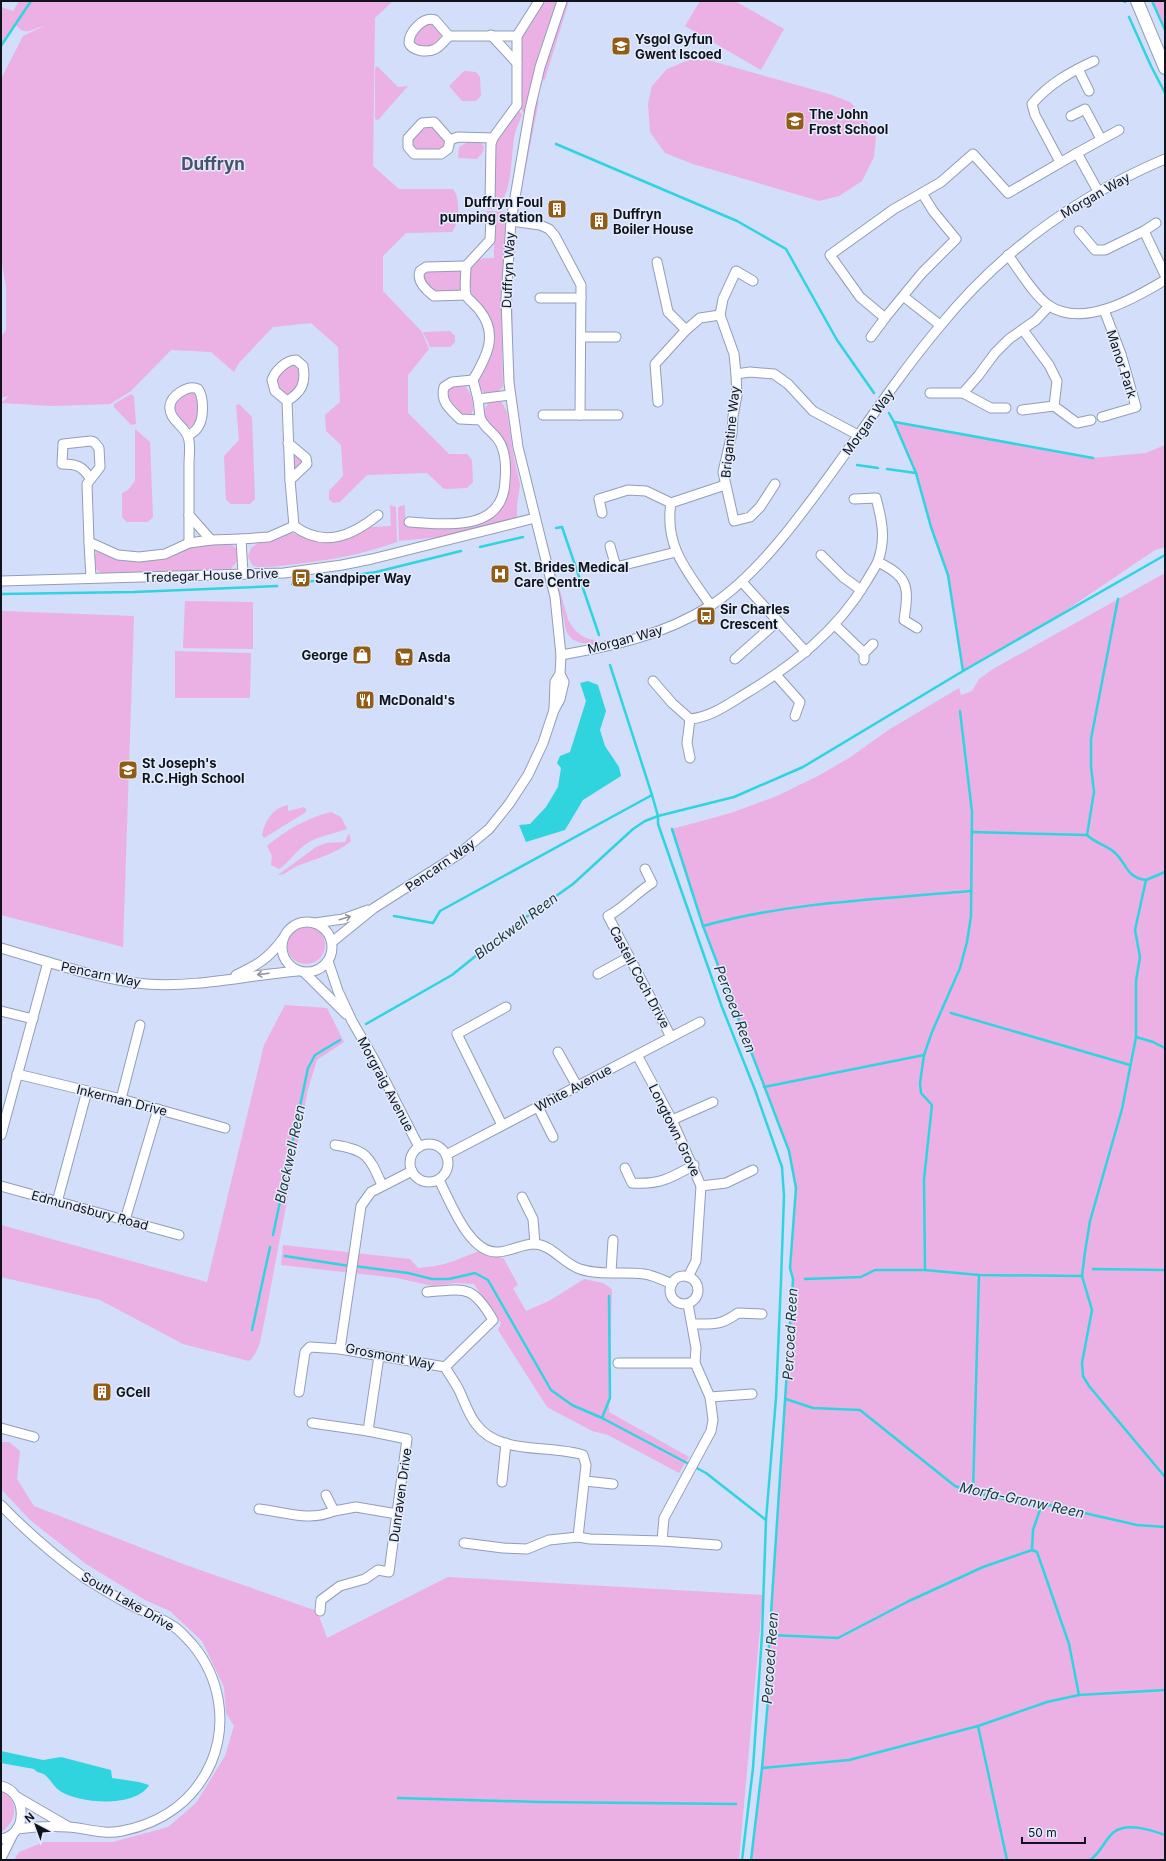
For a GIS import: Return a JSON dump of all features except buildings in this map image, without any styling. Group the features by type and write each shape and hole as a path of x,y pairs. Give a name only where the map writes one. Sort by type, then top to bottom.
{"main road":[{"path":"1137,1 1165,68"}],"street":[{"path":"490,203 491,144 493,138 517,105 517,36 539,1"},
{"name":"Duffryn Way","path":"535,518 518,447 510,395 506,299 511,221 530,109 540,67 562,1"},
{"path":"491,35 517,63"},
{"path":"449,36 517,36"},
{"path":"1060,162 1032,104 1050,86 1094,60"},
{"path":"1078,69 1089,91"},
{"path":"1071,116 1085,110 1101,139"},
{"path":"434,122 450,140 448,149 441,154 414,154 408,147 408,138 422,123 434,122"},
{"path":"885,318 860,297 830,255 894,209 942,182 973,154 1008,193 1060,162 1119,130"},
{"path":"450,140 458,137 493,138"},
{"path":"1077,153 1098,191"},
{"name":"Morgan Way","path":"561,655 604,648 640,638 682,622 711,606 742,582 784,535 940,325 1008,256 1067,210 1098,191 1165,159"},
{"path":"871,337 922,274 956,239 933,210 922,193"},
{"path":"409,522 474,522 486,516 498,506 502,498 505,483 505,462 503,450 495,434 481,420 478,399 472,380 486,358 490,343 490,336 484,316 466,295 466,266 490,240 491,220"},
{"path":"511,221 549,229 555,236 581,285 580,415"},
{"path":"1079,231 1095,250 1106,250 1144,231 1156,223"},
{"path":"1144,231 1165,275"},
{"path":"1008,256 1048,306 1068,313 1081,314 1104,310 1135,298 1165,280"},
{"path":"657,262 668,312 686,330"},
{"path":"466,266 429,267 423,269 419,277 422,284 434,296 466,295"},
{"path":"658,402 655,364 686,330 700,318 720,315 723,299 731,278 736,271 753,281"},
{"path":"903,296 940,325"},
{"path":"540,298 581,298"},
{"path":"963,393 978,376 994,353 1009,339 1036,320 1048,306"},
{"name":"Manor Park","path":"1102,417 1136,407 1121,354 1104,310"},
{"name":"Brigantine Way","path":"720,315 734,354 736,374 737,395 733,416 732,433 723,472 734,521 732,531"},
{"path":"1023,330 1049,366 1057,381 1054,406"},
{"path":"581,337 616,337"},
{"path":"287,401 301,390 304,385 303,366 296,360 286,362 274,375 272,380 276,391 287,401 290,480 294,526 300,531 317,536 345,536 358,530 378,515"},
{"path":"736,374 750,372 774,374 788,384 813,411 858,435"},
{"path":"472,380 448,383 444,387 443,398 446,405 460,419 481,420"},
{"path":"188,436 197,429 201,421 201,394 198,388 192,387 186,389 178,395 172,402 170,408 173,416 188,436 189,544"},
{"path":"930,392 963,393 991,408 1006,408"},
{"path":"478,399 510,395"},
{"path":"1022,410 1054,406 1077,423 1091,420"},
{"path":"544,415 618,415"},
{"path":"90,478 83,467 77,464 62,464 63,444 91,441 98,445 100,467 90,478 87,488 90,578"},
{"path":"288,443 306,458 307,464 290,480"},
{"path":"734,521 750,517 760,507 775,484"},
{"path":"602,513 599,499 628,490 646,491 671,503 725,485"},
{"path":"653,681 672,704 690,719 700,718 717,712 776,675 806,652 834,625 861,590 878,562 883,544 883,524 876,498 854,499"},
{"path":"671,503 668,520 676,552 711,606"},
{"path":"189,515 211,540"},
{"name":"Tredegar House Drive","path":"1,581 284,573 342,565 535,518"},
{"name":"Pencarn Way","path":"332,942 374,908 452,859 488,828 509,804 531,769 544,743 554,710 555,682 560,674 561,655 555,597 535,518"},
{"path":"89,542 118,555 139,557 165,554 189,544 211,540 269,537 294,526"},
{"path":"241,539 243,574"},
{"path":"610,546 616,567 676,552"},
{"path":"821,555 843,577 861,590"},
{"path":"878,562 892,569 903,579 908,595 904,620 917,628"},
{"path":"742,582 806,652"},
{"path":"735,659 778,621"},
{"path":"834,625 864,657 873,644"},
{"path":"776,675 800,702 795,716"},
{"path":"690,719 687,743 690,758"},
{"name":"Castell Coch Drive","path":"645,869 652,883 640,890 621,910 608,916 671,1037"},
{"name":"Pencarn Way","path":"315,923 343,919 374,908"},
{"path":"302,922 315,923 326,931 332,942 331,956 322,968 314,972 302,972 291,968 284,958 281,947 282,939 290,928 296,924 302,922"},
{"name":"Pencarn Way","path":"228,979 260,964 272,954 282,939"},
{"name":"Pencarn Way","path":"1,948 48,962 112,978 147,984 198,983 302,972"},
{"path":"598,974 629,957"},
{"name":"Morgraig Avenue","path":"328,961 338,991 352,1021 372,1054 419,1147"},
{"path":"1,1135 48,962"},
{"name":"Morgraig Avenue","path":"302,972 352,1021"},
{"path":"502,1125 457,1034 506,1007"},
{"path":"1,1011 32,1019"},
{"name":"White Avenue","path":"446,1155 700,1022"},
{"path":"121,1099 140,1025"},
{"path":"558,1052 577,1086"},
{"name":"Longtown Grove","path":"637,1055 672,1120 694,1165 702,1186 696,1261 688,1277"},
{"name":"Inkerman Drive","path":"18,1074 158,1108 225,1128"},
{"path":"57,1202 87,1091"},
{"path":"672,1120 713,1102"},
{"path":"538,1107 554,1137"},
{"path":"125,1220 158,1108"},
{"name":"Morgraig Avenue","path":"412,1171 410,1160 413,1153 419,1147 428,1144 439,1146 446,1155"},
{"path":"335,1145 355,1148 366,1154 382,1185"},
{"path":"412,1171 422,1181 429,1182 439,1180 447,1171 449,1163 446,1155"},
{"path":"625,1168 632,1184 646,1184 657,1183 669,1179 694,1165"},
{"path":"702,1186 726,1183 753,1170"},
{"name":"Grosmont Way","path":"412,1171 382,1185 371,1192 361,1206 340,1349 445,1367 458,1388 475,1424 485,1435 506,1443 572,1452 583,1456 586,1465 578,1537"},
{"path":"439,1180 461,1224 476,1242 485,1249 495,1252 507,1252 535,1244 546,1248 579,1269 645,1274 672,1284"},
{"name":"Edmundsbury Road","path":"1,1186 179,1235"},
{"path":"522,1197 533,1219 535,1244"},
{"path":"611,1272 613,1240"},
{"path":"688,1277 694,1281 698,1288 695,1299 688,1304 681,1304 674,1299 671,1289 672,1284 678,1278 688,1277"},
{"path":"427,1292 463,1289 475,1294 483,1303 493,1320 445,1367"},
{"path":"662,1541 664,1518 698,1458 711,1431 713,1420 710,1397 696,1363 696,1348 688,1304"},
{"path":"692,1324 726,1322 738,1313 762,1314"},
{"path":"299,1392 305,1352 310,1347 340,1349"},
{"path":"312,1423 368,1431 378,1356"},
{"path":"618,1363 696,1363"},
{"path":"710,1397 752,1394"},
{"path":"1,1428 34,1437"},
{"name":"Dunraven Drive","path":"320,1612 321,1600 340,1586 365,1579 378,1570 390,1572 407,1439 368,1431"},
{"path":"502,1482 506,1443"},
{"path":"585,1481 613,1484"},
{"path":"326,1495 334,1511"},
{"name":"South Lake Drive","path":"1,1505 42,1545 87,1578 134,1607 174,1626 201,1655 215,1685 220,1716 220,1733 215,1752 203,1779 184,1802 158,1820 120,1832 87,1831 68,1827 15,1831 1,1839"},
{"path":"259,1509 305,1517 322,1516 334,1511 356,1507 397,1514"},
{"path":"464,1542 503,1548 527,1549 548,1540 578,1537 590,1539 662,1541 717,1546"},
{"name":"South Lake Drive","path":"1,1786 68,1827"},
{"path":"1,1858 20,1822 22,1812 17,1797"}],"shaded area":[{"path":"19,1 393,1 375,18 373,166 399,189 453,189 457,198 458,217 452,232 406,233 383,256 383,291 422,332 429,349 408,375 408,413 449,454 467,454 472,460 473,482 467,488 444,489 427,473 367,475 340,502 333,503 329,499 329,491 343,476 341,445 326,431 325,415 340,402 338,347 311,323 273,327 239,363 234,372 211,352 171,350 131,391 110,404 53,406 1,403 9,396 1,398 1,337 6,330 6,286 1,258 1,79 23,36 44,26 29,31 23,31 16,25 1,46 1,7 13,11"},
{"path":"541,1 557,1 539,52 526,111 524,113 518,106 521,37"},
{"path":"565,1 569,1 544,82 542,75"},
{"path":"700,1 735,1 784,29 761,70 685,26"},
{"path":"1152,1 1165,1 1165,29"},
{"path":"431,23 442,36 431,47 418,46 414,43 413,37 423,26"},
{"path":"689,60 708,60 829,94 850,102 863,115 876,137 874,157 862,181 839,196 819,201 693,164 665,153 650,132 648,104 652,86 667,69"},
{"path":"377,66 398,87 408,86 378,120 375,119 375,69"},
{"path":"464,71 476,72 480,77 481,96 476,101 462,101 449,86"},
{"path":"539,100 519,203 516,207 534,107"},
{"path":"517,108 522,115 516,130 509,181 502,200 496,206 487,209 495,144 511,121"},
{"path":"426,127 436,130 443,139 445,145 440,151 417,151 412,148 412,139"},
{"path":"468,142 481,143 484,147 483,152 477,159 458,158 459,147"},
{"path":"487,211 509,212 505,234 501,298 503,387 495,394 487,395 480,389 478,382 493,346 494,333 489,319 474,299 469,279 471,269 476,261 494,258 494,217 487,217"},
{"path":"512,262 515,387 524,455 520,446 511,354 510,308"},
{"path":"430,270 460,271 462,273 463,288 460,292 436,292 424,282 423,276"},
{"path":"450,331 455,336 455,342 450,347 430,347 423,332"},
{"path":"293,364 299,368 300,385 290,395 285,396 276,385 277,381 282,372"},
{"path":"463,385 466,387 472,399 473,408 471,415 463,417 448,403 447,391 450,386"},
{"path":"191,391 198,397 198,421 190,427 179,419 174,406 182,396"},
{"path":"131,394 134,396 136,424 131,425 114,407 114,404"},
{"path":"493,401 502,402 507,412 513,453 520,485 517,518 450,536 399,541 398,508 400,506 405,505 405,526 467,526 505,500 508,489 509,474 507,449 495,429 484,417 483,412 488,403"},
{"path":"239,404 252,417 255,499 250,504 231,504 226,500 224,456 239,440 236,405"},
{"path":"894,422 1093,458 1146,453 1165,445 1165,547 1155,550 1056,617 963,671 948,575 931,527 916,473"},
{"path":"135,429 150,442 153,517 148,522 127,522 122,517 122,493 128,490 135,481"},
{"path":"293,453 301,458 302,461 294,470"},
{"path":"533,490 568,620 580,634 588,639 597,640 597,643 575,641 566,631 560,597"},
{"path":"390,505 396,507 397,542 370,551 343,557 270,567 253,566 248,557 251,548 261,541 291,533 324,541 348,539 371,527 391,526"},
{"path":"224,542 231,544 238,550 238,560 230,570 105,574 97,570 93,556 98,551 115,558"},
{"path":"1165,573 1165,1860 751,1860 762,1768 768,1700 769,1644 793,1279 790,1268 796,1188 789,1151 703,926 672,829 731,813 777,796 818,776 849,758 890,729 959,688 961,695 972,691 979,679 993,669"},
{"path":"185,601 253,602 253,649 183,648"},
{"path":"1,611 134,616 123,947 1,915"},
{"path":"175,651 251,653 250,698 175,698"},
{"path":"588,681 598,685 606,711 600,730 605,746 619,767 621,776 583,800 565,830 526,842 519,825 530,824 546,807 558,787 561,768 557,763 560,756 570,752 586,701 580,683"},
{"path":"288,805 288,811 304,807 306,812 264,838 262,835 263,830 270,816 278,809"},
{"path":"331,812 341,817 347,829 311,841 301,848 279,869 271,865 272,856 267,846 297,825"},
{"path":"349,833 351,841 345,846 325,856 297,866 288,872 278,875 316,847 326,843 345,842"},
{"path":"302,926 310,926 322,935 325,945 322,955 316,961 310,964 302,964 290,955 287,949 287,941 296,929"},
{"path":"285,1005 327,1008 344,1042 317,1060 308,1089 261,1339 256,1353 249,1361 183,1344 100,1300 1,1277 1,1225 207,1282 264,1045"},
{"path":"283,1245 410,1259 418,1268 443,1264 479,1251 504,1259 518,1285 513,1288 526,1311 549,1301 584,1279 603,1283 612,1289 609,1412 689,1457 679,1473 608,1435 592,1431 547,1407 498,1330 501,1323 474,1284 456,1283 433,1286 397,1278 281,1265"},
{"path":"1,1442 9,1442 20,1451 17,1479 34,1506 183,1564 317,1611 327,1638 448,1577 763,1595 739,1860 14,1860 19,1852 44,1842 113,1842 168,1827 196,1803 225,1756 234,1726 226,1713 224,1687 202,1641 170,1611 145,1600 86,1564 30,1520 1,1489"},
{"path":"1,1751 43,1760 61,1757 111,1770 112,1778 149,1785 142,1792 132,1797 120,1800 107,1802 80,1799 60,1791 45,1775 34,1769 1,1763"},
{"path":"1,1791 11,1800 14,1805 14,1811 10,1823 1,1832"}],"waterway":[{"path":"1,46 31,1"},
{"path":"1152,1 1165,30"},
{"path":"1129,17 1165,93"},
{"path":"556,144 737,221 786,249 837,340 874,393"},
{"path":"889,413 916,473 931,527 948,575 963,671"},
{"path":"895,422 1093,458"},
{"path":"857,465 878,468"},
{"path":"887,469 916,473"},
{"path":"556,528 562,527 599,635"},
{"path":"480,547 523,537"},
{"path":"292,584 376,572 461,551"},
{"path":"366,1024 452,975 508,930 573,884 633,829 645,821 658,816 734,797 803,767 963,671 1165,555"},
{"path":"1,594 134,592 277,586"},
{"path":"1118,599 1091,739 1091,766 1094,792 1087,835 1114,852 1130,873 1146,880"},
{"path":"610,665 652,795 658,816 658,824 722,1007 755,1090 782,1167 784,1196 776,1398 766,1520 762,1635 753,1768 742,1860"},
{"path":"925,1270 924,1179 932,1105 921,1093 920,1083 924,1055 932,1032 960,968 967,942 971,916 972,812 960,711"},
{"path":"394,916 433,923 440,911 652,795"},
{"name":"Percoed Reen","path":"672,829 703,926 789,1151 796,1188 790,1268 793,1279 769,1644 768,1700 762,1768 751,1860"},
{"path":"972,832 1087,835"},
{"path":"1165,872 1146,880 1135,930 1140,957 1136,981 1136,1037 1122,1109 1090,1221 1082,1276 1092,1310 1082,1363 1083,1376 1089,1386 1165,1477"},
{"path":"703,926 736,918 802,906 970,891"},
{"path":"951,1013 1130,1065"},
{"path":"1136,1037 1153,1042 1165,1048"},
{"name":"Blackwell Reen","path":"273,1235 308,1068 315,1055 340,1040"},
{"path":"764,1087 924,1055"},
{"name":"Blackwell Reen","path":"252,1330 270,1247"},
{"path":"285,1256 349,1266"},
{"path":"354,1266 408,1273 432,1279 449,1279 475,1273 488,1280 551,1390 572,1405 602,1418 706,1473 766,1520"},
{"path":"1093,1269 1165,1270"},
{"path":"805,1279 861,1277 875,1270 925,1270 979,1275 1082,1276"},
{"path":"973,1492 979,1275"},
{"path":"602,1418 610,1398 609,1296"},
{"name":"Morfa-Gronw Reen","path":"786,1399 813,1408 860,1410 955,1486 973,1492 1041,1507 1049,1505 1137,1525 1165,1527"},
{"path":"1032,1550 1033,1530 1041,1507"},
{"path":"770,1635 838,1638 909,1601 983,1567 1032,1550 1037,1552 1069,1644 1079,1695"},
{"path":"762,1768 849,1760 978,1726 1047,1702 1079,1695 1165,1690"},
{"path":"978,1726 1007,1860"},
{"path":"398,1798 540,1802 736,1804"},
{"path":"1090,1860 1097,1854 1111,1835 1119,1829 1132,1827 1165,1835"}],"place":[{"name":"Ysgol Gyfun Gwent Iscoed","path":"621,46"},
{"name":"The John Frost School","path":"795,121"},
{"name":"Duffryn Foul pumping station","path":"557,209"},
{"name":"Duffryn Boiler House","path":"599,221"},
{"name":"St. Brides Medical Care Centre","path":"500,574"},
{"name":"Sandpiper Way","path":"301,578"},
{"name":"Sir Charles Crescent","path":"706,616"},
{"name":"George","path":"362,655"},
{"name":"Asda","path":"404,657"},
{"name":"McDonald's","path":"365,700"},
{"name":"St Joseph's R.C.High School","path":"128,770"},
{"name":"GCell","path":"102,1392"}],"district":[{"name":"Duffryn","path":"213,164"}]}
